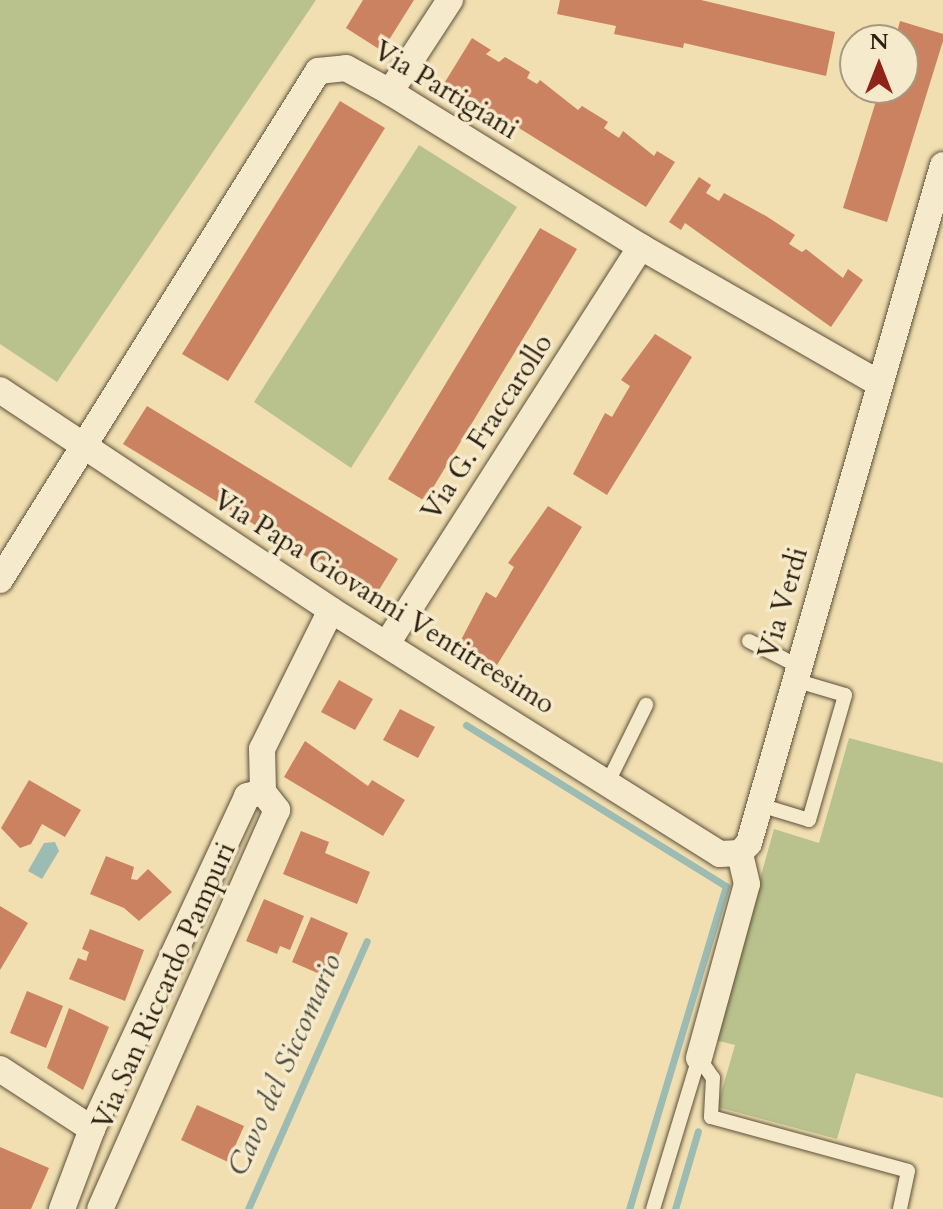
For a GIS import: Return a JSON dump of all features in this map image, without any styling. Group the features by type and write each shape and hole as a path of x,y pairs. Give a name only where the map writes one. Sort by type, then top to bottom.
{"street":[{"path":"390,92 450,0"},
{"name":"Via Partigiani","path":"80,447 318,71 346,68 641,247 880,384"},
{"name":"Via Verdi","path":"740,853 749,843 943,165"},
{"name":"Via G. Fraccarollo","path":"388,642 641,247"},
{"name":"Via Papa Giovanni Ventitreesimo","path":"0,390 80,447 331,610 388,642 609,780 720,854 740,853"},
{"path":"0,580 80,447"},
{"name":"Via San Riccardo Pampuri","path":"100,1209 277,810 263,792 262,749 331,610"},
{"name":"Via San Riccardo Pampuri","path":"62,1209 96,1120 247,796 263,792"},
{"path":"699,1058 747,884 740,853"},
{"name":"Via San Riccardo Pampuri","path":"0,1069 96,1120"},
{"path":"96,1120 139,1126"},
{"path":"82,1162 115,1175"}],"lane":[{"path":"749,641 796,673 845,695 809,820 760,805"},
{"path":"609,780 646,705"},
{"path":"653,1209 699,1058"},
{"path":"699,1058 713,1078 711,1117 908,1171 900,1209"}],"green space":[{"path":"0,0 316,0 57,382 0,344"},
{"path":"419,145 517,207 351,468 254,402"},
{"path":"849,738 943,763 943,1098 856,1073 837,1139 717,1107 735,1045 715,1040 774,829 819,843"}],"water":[{"path":"55,842 59,851 42,879 28,871 44,843"}],"building":[{"path":"363,0 414,0 382,51 346,28"},
{"path":"560,0 701,0 835,32 826,76 684,43 683,48 614,34 616,26 557,14"},
{"path":"919,27 943,34 887,222 843,208 875,104 919,104"},
{"path":"472,38 491,50 486,54 499,62 505,57 530,72 527,78 537,84 540,80 578,110 582,106 608,122 604,128 619,138 623,131 654,156 657,151 675,162 646,207 445,82"},
{"path":"340,101 385,128 228,381 182,354"},
{"path":"699,177 711,185 706,193 719,201 724,193 766,216 795,235 789,244 802,252 806,249 843,278 848,269 863,280 831,327 685,223 681,230 669,222"},
{"path":"540,228 577,249 425,501 388,479"},
{"path":"655,334 692,357 607,495 573,474 605,413 612,417 630,386 621,380"},
{"path":"147,406 398,559 374,598 123,444"},
{"path":"548,506 582,527 497,665 460,642 486,592 496,598 514,567 508,563"},
{"path":"339,680 373,699 355,730 321,712"},
{"path":"400,709 435,727 418,758 383,740"},
{"path":"305,741 368,786 372,780 405,800 383,836 284,777"},
{"path":"29,780 81,810 65,837 42,824 31,844 20,848 1,828"},
{"path":"301,831 329,842 325,853 370,872 357,904 283,874"},
{"path":"106,856 134,867 131,879 137,880 148,869 172,892 139,921 124,908 90,894"},
{"path":"264,899 304,916 290,950 280,946 277,954 246,941"},
{"path":"0,906 28,923 0,970"},
{"path":"311,917 348,933 329,978 292,962"},
{"path":"90,929 144,950 125,1001 69,979 78,958 86,961 89,952 82,949"},
{"path":"27,991 63,1006 46,1048 10,1033"},
{"path":"69,1008 109,1027 83,1090 47,1068"},
{"path":"197,1105 244,1126 228,1162 181,1140"},
{"path":"0,1147 49,1168 31,1209 0,1209"}],"waterway":[{"path":"466,725 726,886 629,1209"},
{"name":"Cavo del Siccomario","path":"248,1209 367,941"},
{"path":"675,1209 698,1131"}]}
